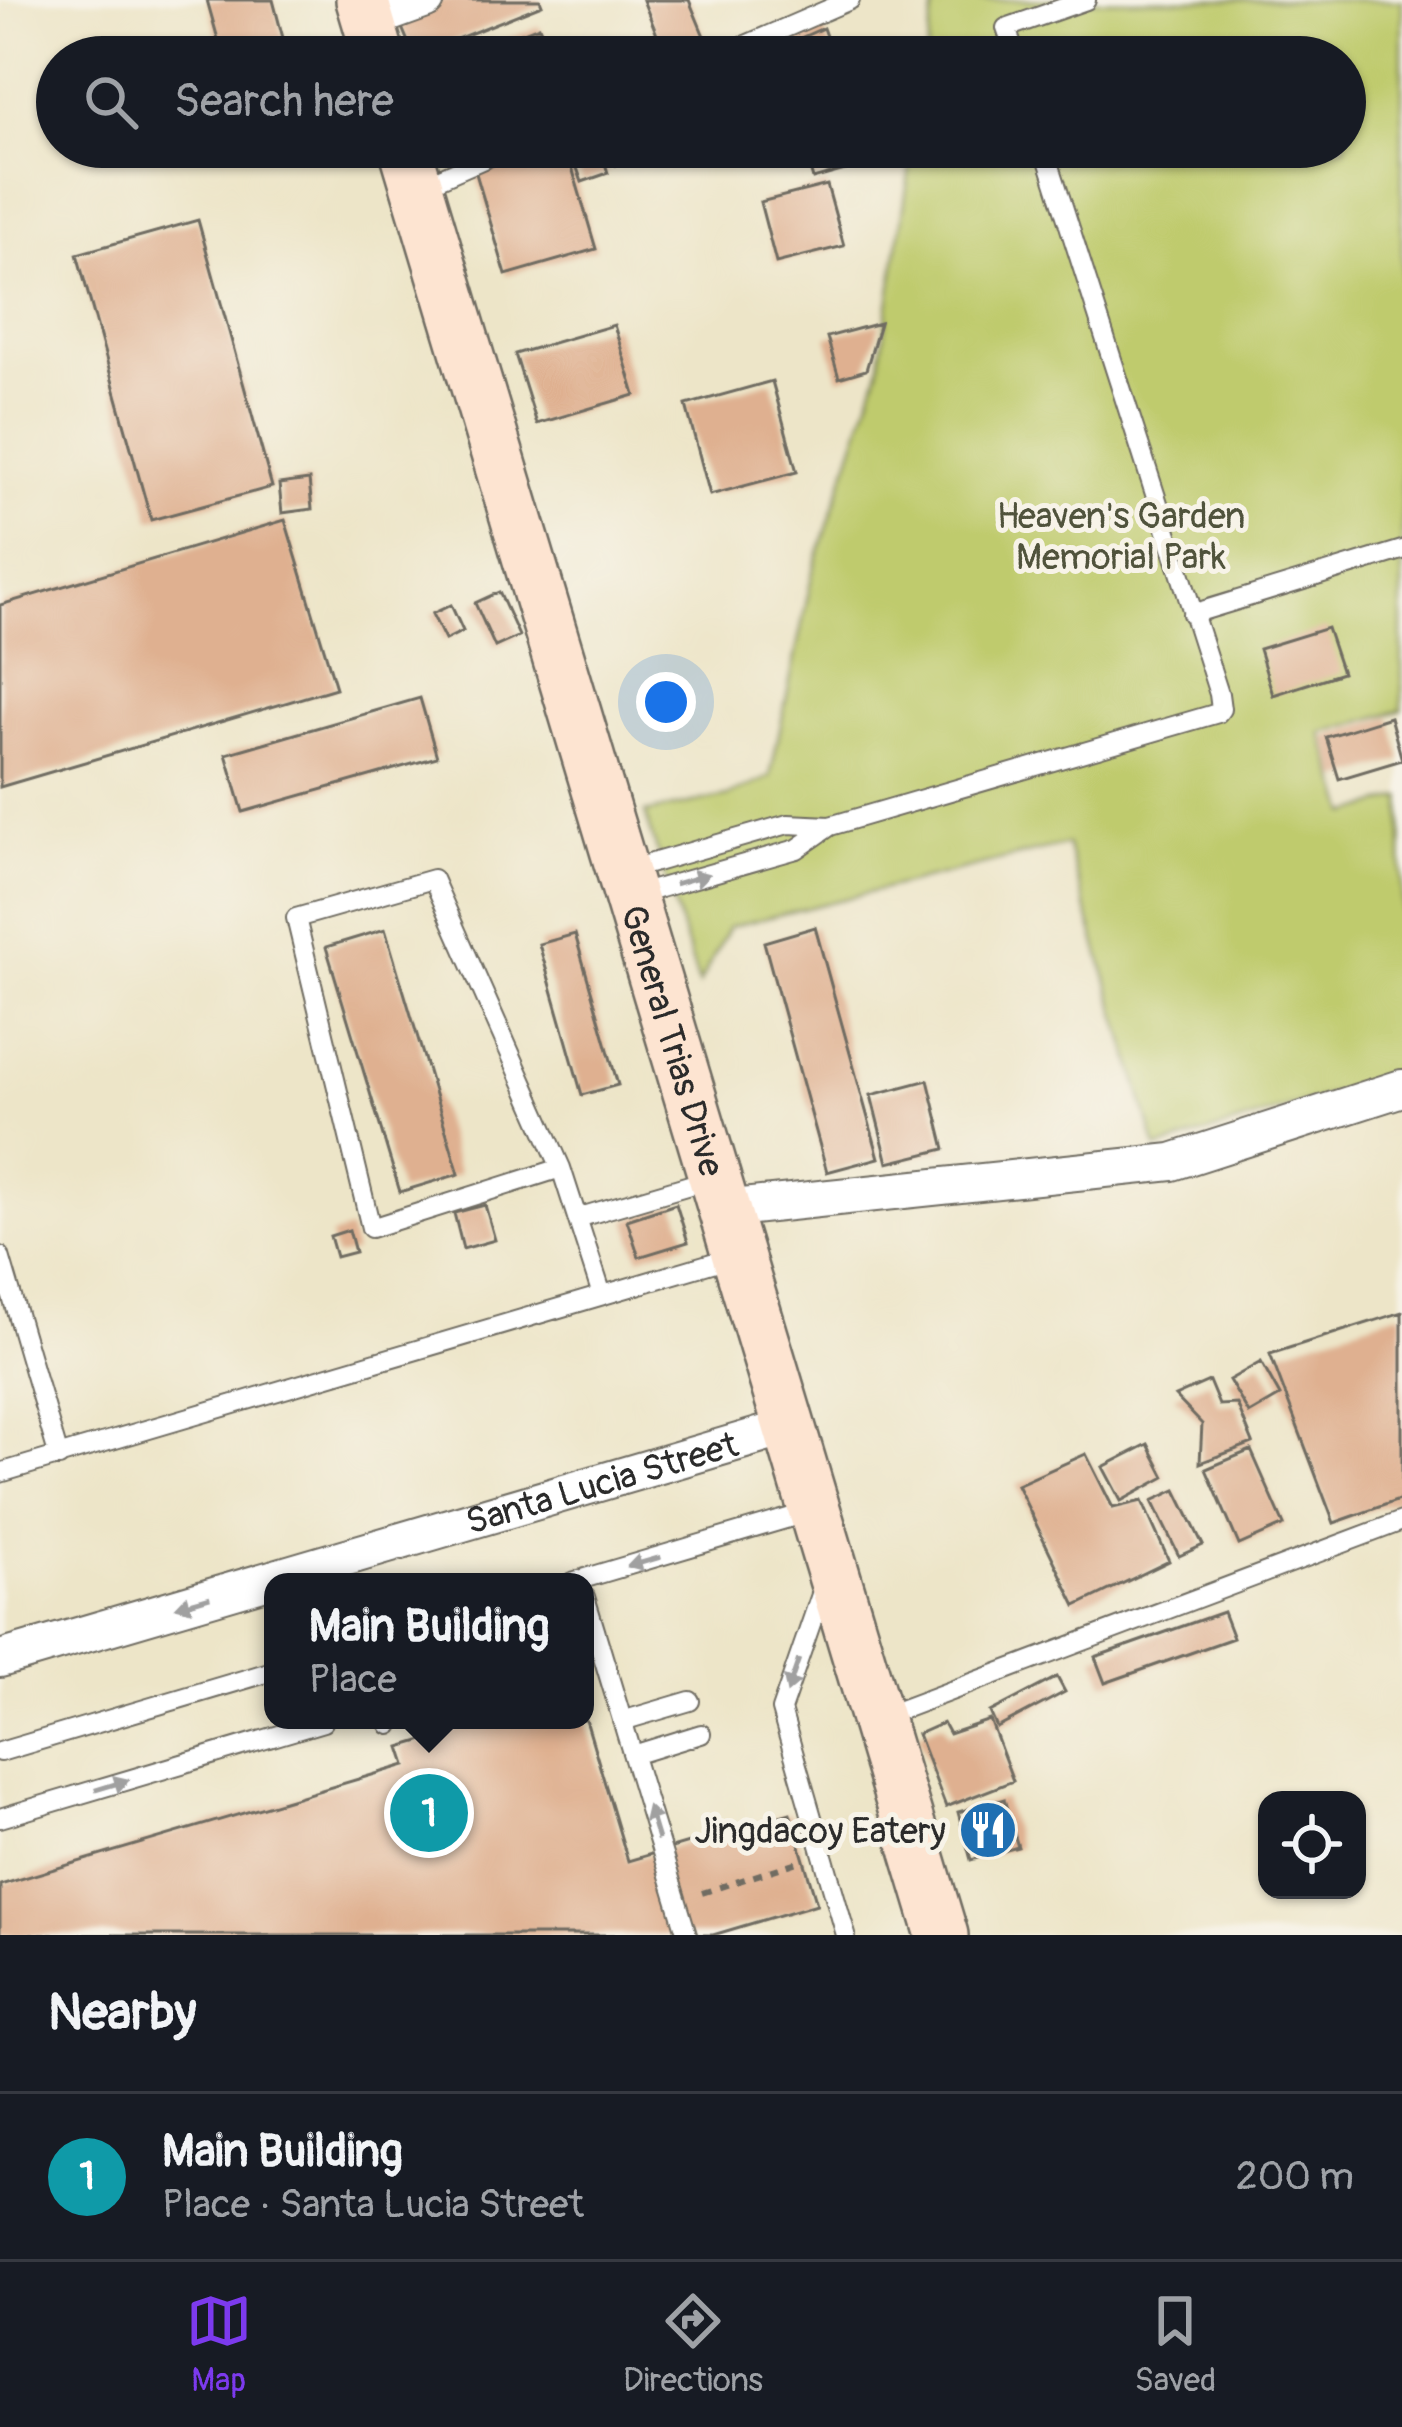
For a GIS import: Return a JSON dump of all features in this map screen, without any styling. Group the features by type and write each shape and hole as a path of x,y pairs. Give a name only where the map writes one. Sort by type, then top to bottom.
{"main road":[{"name":"General Trias Drive","path":"411,168 942,1935"}],"street":[{"path":"370,26 426,0"},
{"path":"725,1214 1172,1162 1402,1088"},
{"name":"Santa Lucia Street","path":"291,1573 790,1427"},
{"name":"Santa Lucia Street","path":"0,1658 264,1581"}],"lane":[{"path":"767,36 850,0"},
{"path":"1009,36 1006,28 1086,0"},
{"path":"627,884 788,824 830,826 1218,713 1222,705 1051,168"},
{"path":"1192,614 1402,550"},
{"path":"561,1168 371,1228 296,918 433,879 561,1168 602,1295"},
{"path":"578,1218 725,1214"},
{"path":"0,1473 602,1295 725,1214"},
{"path":"0,1256 59,1457"},
{"path":"594,1580 814,1510"},
{"path":"877,1719 1402,1522"},
{"path":"831,1565 781,1710 846,1935"},
{"path":"594,1632 687,1935"},
{"path":"0,1752 264,1674"},
{"path":"622,1721 690,1701"},
{"path":"0,1818 301,1729"},
{"path":"633,1755 700,1734"}],"path":[{"path":"677,1901 824,1854"}],"green space":[{"name":"Heaven's Garden Memorial Park","path":"935,0 1402,0 1402,710 1322,733 1348,814 1402,797 1402,1072 1157,1149 1067,844 729,927 699,984 645,813 728,796 770,777 813,571 879,370 910,168 1366,168 1366,36 929,36"}],"building":[{"path":"207,0 273,0 282,36 217,36"},
{"path":"444,0 540,0 542,5 464,36 406,36 398,18"},
{"path":"643,0 689,0 704,36 658,36"},
{"path":"539,26 543,36 514,36"},
{"path":"572,168 596,249 506,275 475,170"},
{"path":"577,168 606,168 608,173 582,182"},
{"path":"810,168 849,169 813,179"},
{"path":"827,185 844,246 776,263 760,202"},
{"path":"198,220 272,487 151,520 77,254"},
{"path":"880,323 866,370 839,378 827,337"},
{"path":"614,325 635,395 537,424 515,354"},
{"path":"772,381 797,472 710,495 686,405"},
{"path":"309,480 312,509 282,513 279,484"},
{"path":"285,520 336,688 0,787 0,605"},
{"path":"499,592 519,636 495,647 475,603"},
{"path":"451,605 463,631 445,640 432,614"},
{"path":"1327,628 1342,673 1273,695 1259,649"},
{"path":"420,698 437,757 243,812 226,754"},
{"path":"1390,717 1402,760 1339,779 1326,737"},
{"path":"815,927 879,1158 827,1172 764,942"},
{"path":"385,929 459,1174 400,1192 326,947"},
{"path":"575,934 618,1085 582,1095 539,944"},
{"path":"928,1080 945,1149 888,1163 871,1095"},
{"path":"676,1204 688,1242 639,1257 627,1220"},
{"path":"485,1205 495,1240 463,1249 454,1213"},
{"path":"349,1230 355,1252 336,1257 330,1236"},
{"path":"1402,1312 1402,1499 1334,1523 1270,1354"},
{"path":"1261,1362 1280,1396 1249,1414 1229,1380"},
{"path":"1209,1381 1219,1405 1237,1404 1253,1443 1200,1463 1202,1424 1175,1396"},
{"path":"1148,1444 1165,1477 1121,1501 1103,1467"},
{"path":"1251,1450 1284,1525 1239,1545 1206,1469"},
{"path":"1086,1454 1113,1508 1142,1501 1169,1561 1076,1606 1017,1485"},
{"path":"1176,1490 1203,1545 1179,1556 1152,1501"},
{"path":"1223,1612 1233,1638 1105,1683 1095,1657"},
{"path":"1057,1677 1065,1692 997,1728 990,1712"},
{"path":"990,1720 1013,1781 946,1807 918,1734 943,1723 949,1734"},
{"path":"461,1729 589,1729 628,1861 790,1813 817,1904 713,1935 0,1935 0,1885 406,1765 400,1747"},
{"name":"Jingdacoy Eatery","path":"1004,1799 1018,1847 971,1860 958,1812"}],"place":[{"name":"Main Building","path":"429,1813"},
{"name":"Jingdacoy Eatery","path":"988,1830"}]}
